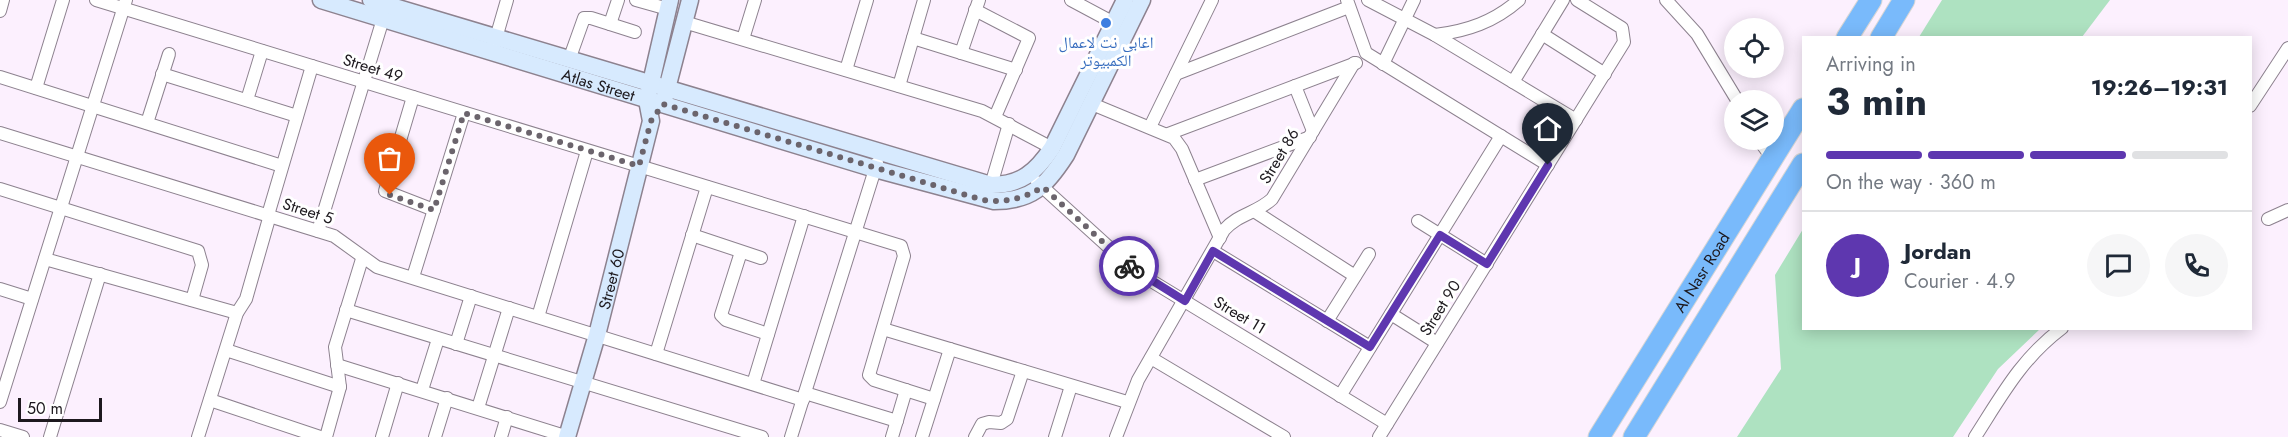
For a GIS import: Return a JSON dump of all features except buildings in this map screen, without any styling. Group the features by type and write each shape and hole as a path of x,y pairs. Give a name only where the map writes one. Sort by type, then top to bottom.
{"highway":[{"path":"1848,36 1871,0"},
{"path":"1882,36 1904,0"},
{"name":"Al Nasr Road","path":"1608,432 1802,111"},
{"name":"Al Nasr Road","path":"1634,437 1802,166"}],"street":[{"path":"0,11 3,0"},
{"path":"36,88 63,0"},
{"name":"Street 49","path":"96,0 125,4 262,51 901,246 904,250 883,329"},
{"name":"Atlas Street","path":"321,0 390,8 494,45 878,161 994,201 1022,197 1043,187"},
{"path":"494,45 507,0"},
{"path":"610,24 618,0"},
{"path":"636,0 669,4 657,95"},
{"path":"657,95 690,0"},
{"path":"743,39 755,0"},
{"path":"846,70 867,0"},
{"path":"899,86 924,0"},
{"path":"1071,0 1114,23"},
{"path":"1043,187 1125,0"},
{"path":"1030,175 1059,152 1092,104 1142,0"},
{"path":"1368,0 1435,35 1576,120"},
{"path":"1383,64 1414,0"},
{"path":"1435,35 1455,33 1483,24 1519,0"},
{"path":"1513,82 1563,0"},
{"name":"Street 90","path":"1379,437 1624,42 1622,28 1577,0"},
{"path":"1666,0 1697,34 1731,90"},
{"path":"1150,127 1213,1"},
{"path":"1176,74 1348,3 1364,51 1371,57 1548,165"},
{"path":"0,402 5,371 32,299 125,4"},
{"path":"961,53 977,5 1029,36 995,117"},
{"path":"318,231 364,82 390,8"},
{"path":"569,60 584,18 635,32"},
{"path":"684,22 995,117 1059,152"},
{"path":"1542,34 1605,74"},
{"path":"913,38 1016,70"},
{"name":"Atlas Street","path":"494,45 569,60 657,95"},
{"path":"2252,103 2288,48"},
{"path":"247,100 262,51"},
{"path":"147,123 169,54"},
{"path":"1168,134 1371,57"},
{"name":"Street 86","path":"1116,437 1127,402 1220,238 1237,217 1254,211 1272,199 1354,63"},
{"path":"198,437 237,313 246,299 312,66"},
{"path":"162,74 297,116"},
{"path":"0,77 282,166"},
{"path":"1195,180 1312,134 1295,86"},
{"name":"Street 60","path":"567,437 597,335 657,95"},
{"path":"413,97 385,191 434,210"},
{"path":"1092,104 1168,134 1182,149 1220,238"},
{"path":"413,277 464,113"},
{"path":"991,185 1009,124"},
{"name":"Street 5","path":"0,134 318,231 342,240 363,259 377,267 753,384 897,421"},
{"path":"1340,396 1501,136"},
{"path":"1766,150 1772,158"},
{"path":"538,317 587,151"},
{"path":"791,437 878,161"},
{"name":"Atlas Street","path":"878,161 991,185 1018,182 1030,175"},
{"name":"Street 11","path":"1030,175 1135,271 1387,424"},
{"path":"656,354 707,187"},
{"path":"1,192 61,208 198,252 202,265 192,300"},
{"path":"2268,219 2288,210"},
{"path":"1254,211 1355,276"},
{"path":"753,384 804,216"},
{"path":"1418,221 1487,264"},
{"path":"692,235 761,258"},
{"path":"1213,251 1370,347"},
{"path":"741,252 721,315 724,319 768,334"},
{"path":"1327,321 1369,254"},
{"path":"45,259 237,313"},
{"path":"326,437 340,387 335,347 363,259"},
{"path":"50,437 100,274"},
{"path":"0,289 32,299"},
{"path":"456,344 471,296"},
{"path":"478,408 509,308"},
{"path":"346,310 762,437"},
{"path":"1391,314 1437,344"},
{"path":"934,399 870,377 883,329 1127,402"},
{"path":"1975,437 2029,356 2060,330"},
{"path":"422,390 438,339"},
{"path":"922,437 950,349"},
{"path":"226,350 340,387"},
{"path":"1150,358 1284,437"},
{"path":"337,365 567,437"},
{"path":"975,437 982,424 1001,423 1007,419 1023,371"},
{"path":"382,437 398,383"},
{"path":"1055,437 1071,386"},
{"path":"892,437 906,390"},
{"path":"435,437 447,398"},
{"path":"210,400 320,437"},
{"path":"501,437 507,417"},
{"path":"0,430 23,437"}],"green space":[{"path":"1942,0 2110,0 2083,36 1920,36"},
{"path":"1802,231 1802,330 2039,330 1998,369 1953,437 1737,437 1781,369 1775,275"}],"way so far":[{"path":"390,195 434,210 464,113 639,166 651,121 663,104 983,200 1008,201 1031,194 1043,187 1129,266"}],"place":[{"name":"اغابى نت لاعمال الكمبيوتر","path":"1106,23"}],"route":[{"path":"1129,266 1185,301 1213,251 1370,347 1440,235 1487,264 1548,165"}]}
